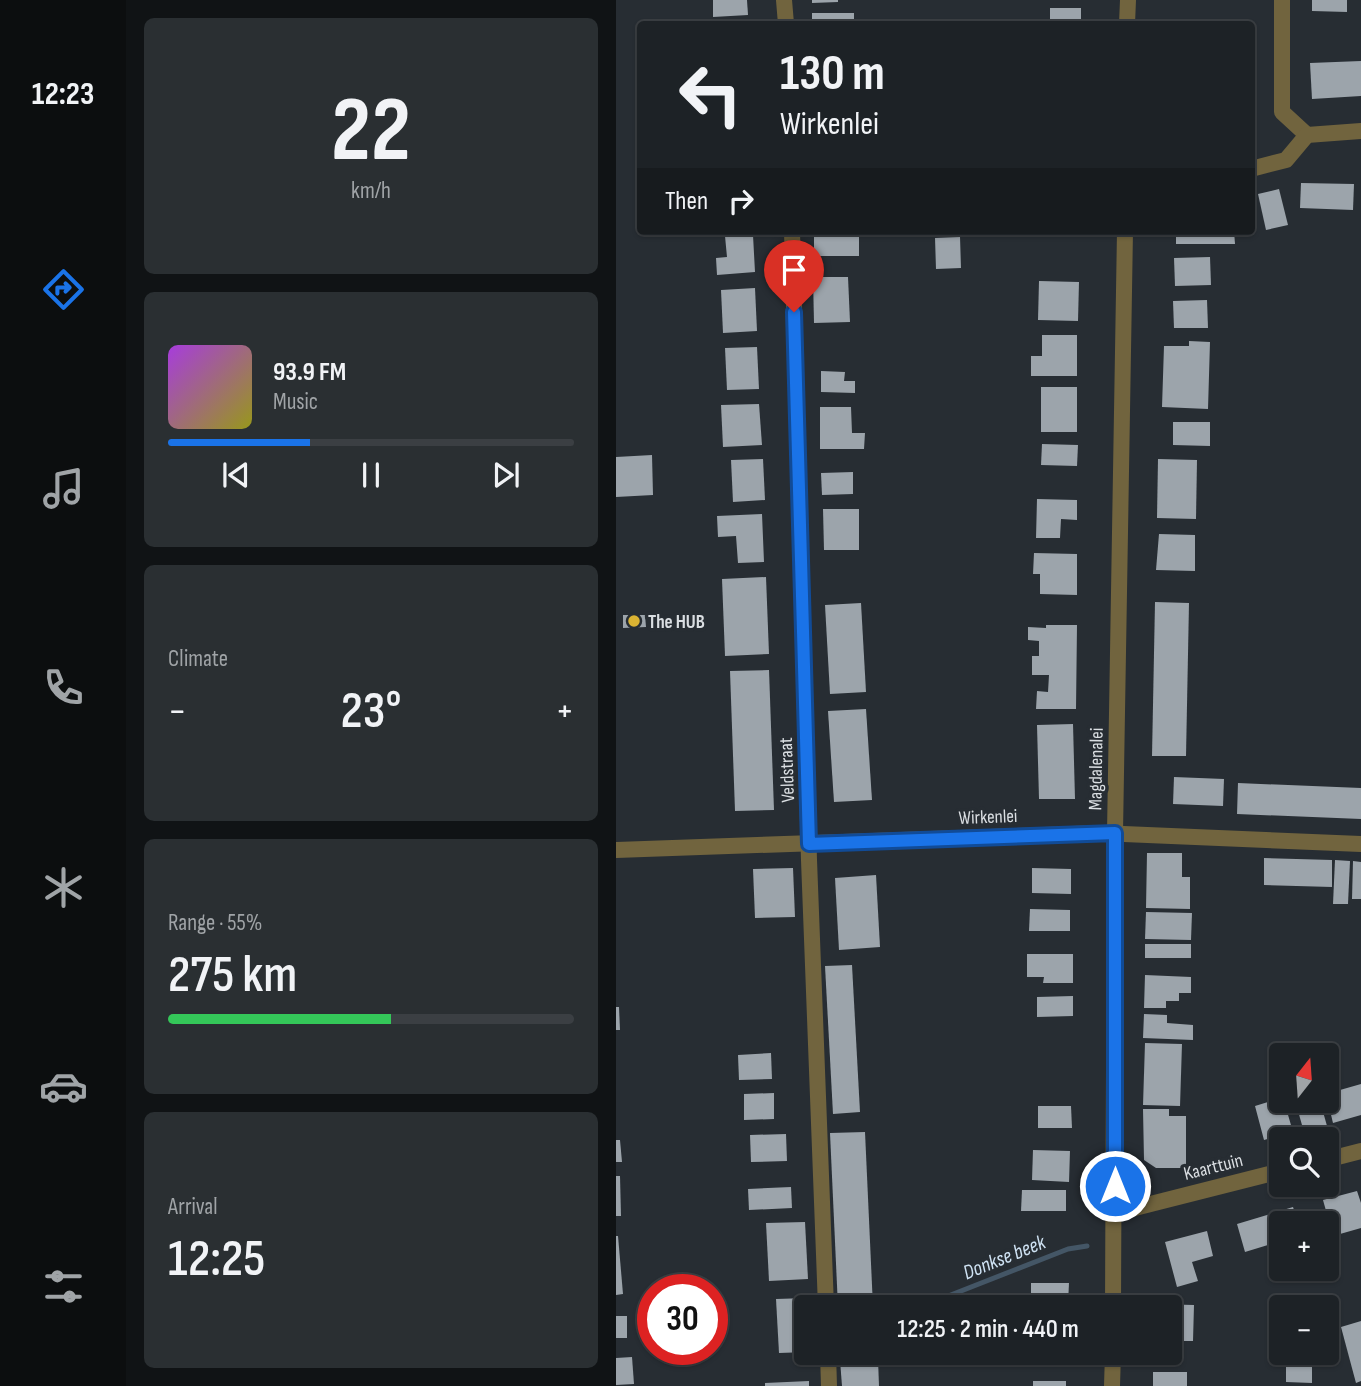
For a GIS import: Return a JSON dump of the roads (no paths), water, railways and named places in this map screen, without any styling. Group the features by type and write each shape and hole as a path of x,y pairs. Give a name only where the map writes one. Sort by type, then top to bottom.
{"street":[{"path":"785,0 786,21"},
{"path":"1127,21 1128,0"},
{"path":"1282,0 1282,112 1307,135"},
{"path":"1255,168 1286,160 1307,135 1361,131"},
{"name":"Veldstraat","path":"792,235 809,844 826,1295"},
{"name":"Magdalenalei","path":"1113,1295 1115,833 1125,235"},
{"name":"Wirkenlei","path":"616,850 1115,833 1361,844"},
{"path":"1339,1157 1361,1151"},
{"name":"Kaarttuin","path":"1115,1213 1269,1174"},
{"path":"828,1365 829,1386"},
{"path":"1112,1386 1113,1365"}],"waterway":[{"name":"Donkse beek","path":"951,1295 1068,1249 1087,1246"}],"place":[{"name":"The HUB","path":"634,621"}]}
